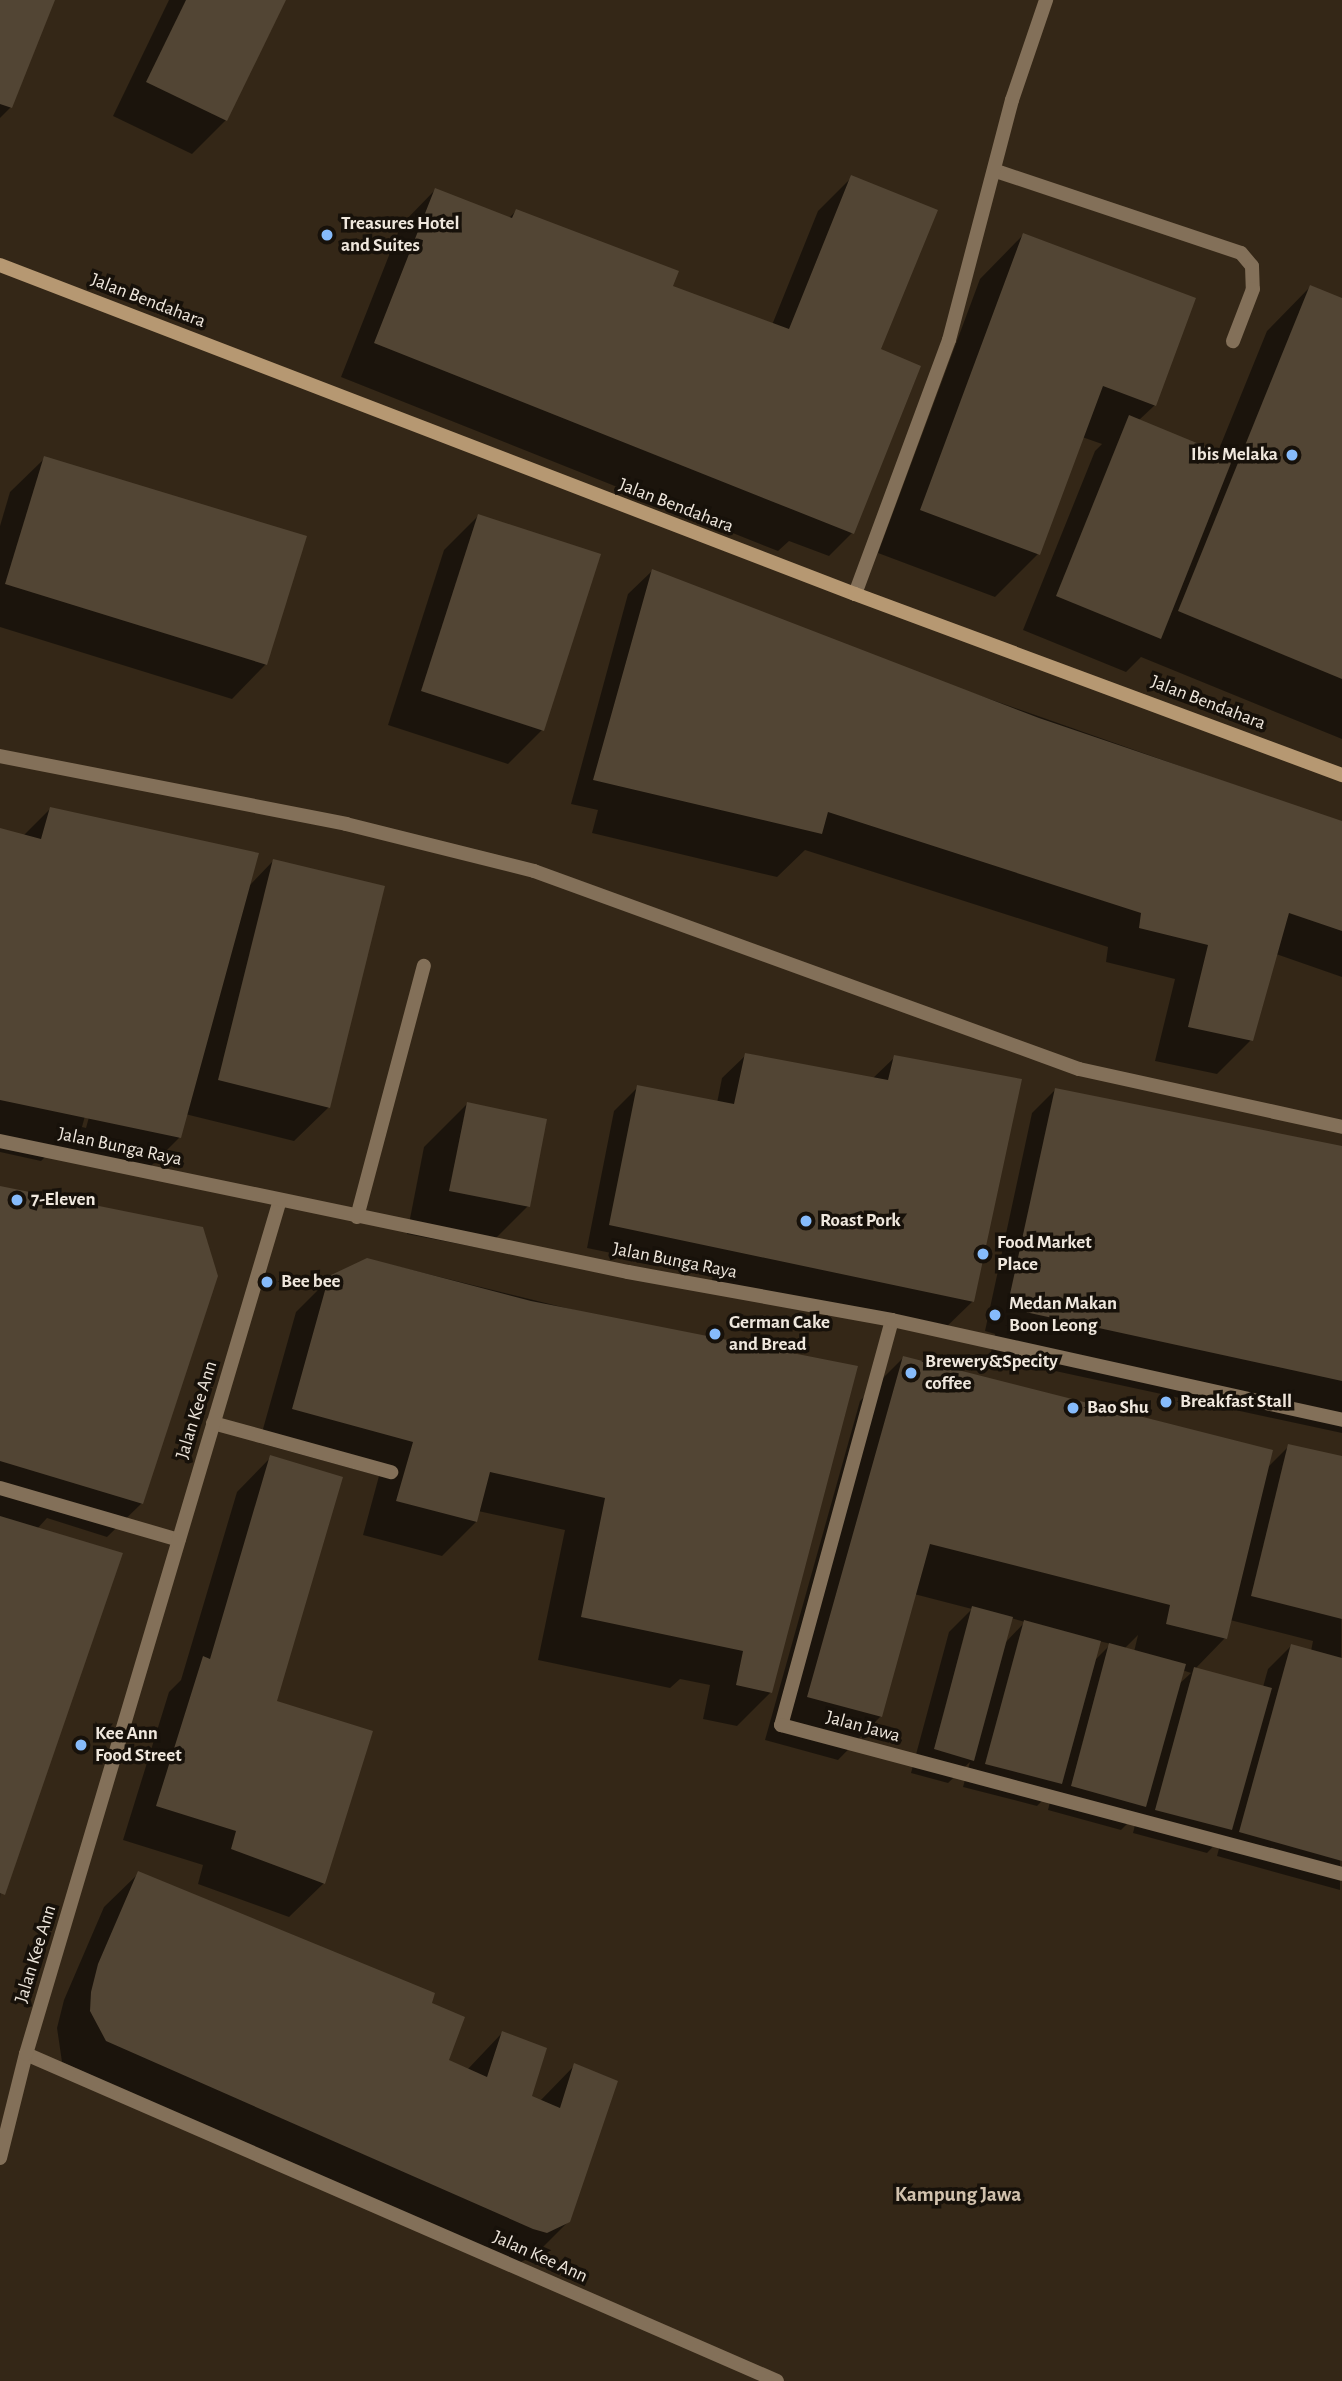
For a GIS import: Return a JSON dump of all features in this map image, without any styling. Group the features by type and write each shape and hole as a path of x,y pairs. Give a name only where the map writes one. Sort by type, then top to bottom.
{"main road":[{"name":"Jalan Bendahara","path":"0,265 855,594 1342,775"}],"street":[{"path":"855,594 949,340 996,170 1012,100 1046,0"},
{"path":"996,170 1241,253 1252,266 1253,289 1233,341"},
{"path":"0,756 346,824 534,871 1079,1069 1342,1128"},
{"path":"357,1217 424,966"},
{"name":"Jalan Bunga Raya","path":"0,1141 357,1217 892,1320 1342,1420"},
{"name":"Jalan Kee Ann","path":"280,1200 26,2054 777,2381"},
{"name":"Jalan Jawa","path":"892,1320 781,1725 1342,1874"},
{"path":"214,1423 391,1472"},
{"path":"0,1488 178,1540"},
{"path":"0,2158 26,2054"}],"building":[{"path":"0,0 55,0 12,108 0,104"},
{"path":"186,0 286,0 227,121 146,82"},
{"path":"851,175 938,210 881,349 921,366 854,534 374,343 435,188 512,218 516,209 679,271 673,286 789,329"},
{"path":"1023,233 1196,298 1156,406 1103,386 1040,555 920,510"},
{"name":"Ibis Melaka","path":"1310,285 1342,298 1342,679 1178,611"},
{"path":"1129,415 1233,458 1161,639 1056,596"},
{"path":"44,456 307,536 267,665 5,584"},
{"path":"478,514 601,554 544,731 421,691"},
{"path":"652,569 1039,718 1342,821 1342,931 1289,913 1253,1041 1188,1027 1208,945 1139,928 1141,913 828,812 822,834 593,780"},
{"path":"50,807 259,853 181,1138 0,1100 0,828 41,839"},
{"path":"273,859 385,886 330,1108 218,1080"},
{"path":"745,1053 888,1080 894,1055 1022,1079 974,1302 609,1225 637,1085 734,1104"},
{"path":"1055,1088 1342,1146 1342,1381 1007,1308"},
{"path":"467,1102 547,1119 530,1207 449,1191"},
{"path":"0,1186 203,1227 218,1276 143,1504 0,1461"},
{"path":"367,1258 531,1301 858,1366 772,1693 736,1685 743,1651 581,1617 605,1498 490,1472 477,1522 396,1501 413,1442 292,1409 329,1276"},
{"path":"903,1356 1273,1450 1227,1639 1166,1624 1170,1605 930,1544 882,1717 807,1697"},
{"path":"1288,1444 1342,1456 1342,1619 1251,1596"},
{"path":"270,1455 343,1477 277,1701 373,1731 325,1884 231,1849 236,1831 156,1806 203,1656 210,1659"},
{"path":"0,1516 123,1553 5,1895 0,1893"},
{"path":"972,1606 1013,1617 974,1761 934,1749"},
{"path":"1024,1620 1101,1641 1062,1784 985,1764"},
{"path":"1109,1643 1186,1664 1146,1807 1071,1786"},
{"path":"1291,1644 1342,1658 1342,1861 1239,1832"},
{"path":"1194,1667 1272,1688 1232,1830 1155,1810"},
{"path":"138,1871 435,1993 432,2003 465,2017 449,2060 487,2077 502,2031 547,2048 532,2096 560,2108 574,2063 618,2081 570,2222 547,2233 533,2229 106,2041 90,2011 91,1992 98,1964"}],"place":[{"name":"Treasures Hotel and Suites","path":"327,235"},
{"name":"Ibis Melaka","path":"1292,455"},
{"name":"7-Eleven","path":"17,1200"},
{"name":"Roast Pork","path":"806,1221"},
{"name":"Food Market Place","path":"983,1254"},
{"name":"Bee bee","path":"267,1282"},
{"name":"Medan Makan Boon Leong","path":"995,1315"},
{"name":"German Cake and Bread","path":"715,1334"},
{"name":"Brewery&Specity coffee","path":"911,1373"},
{"name":"Breakfast Stall","path":"1166,1402"},
{"name":"Bao Shu","path":"1073,1408"},
{"name":"Kee Ann Food Street","path":"81,1745"}],"district":[{"name":"Kampung Jawa","path":"958,2195"}]}
